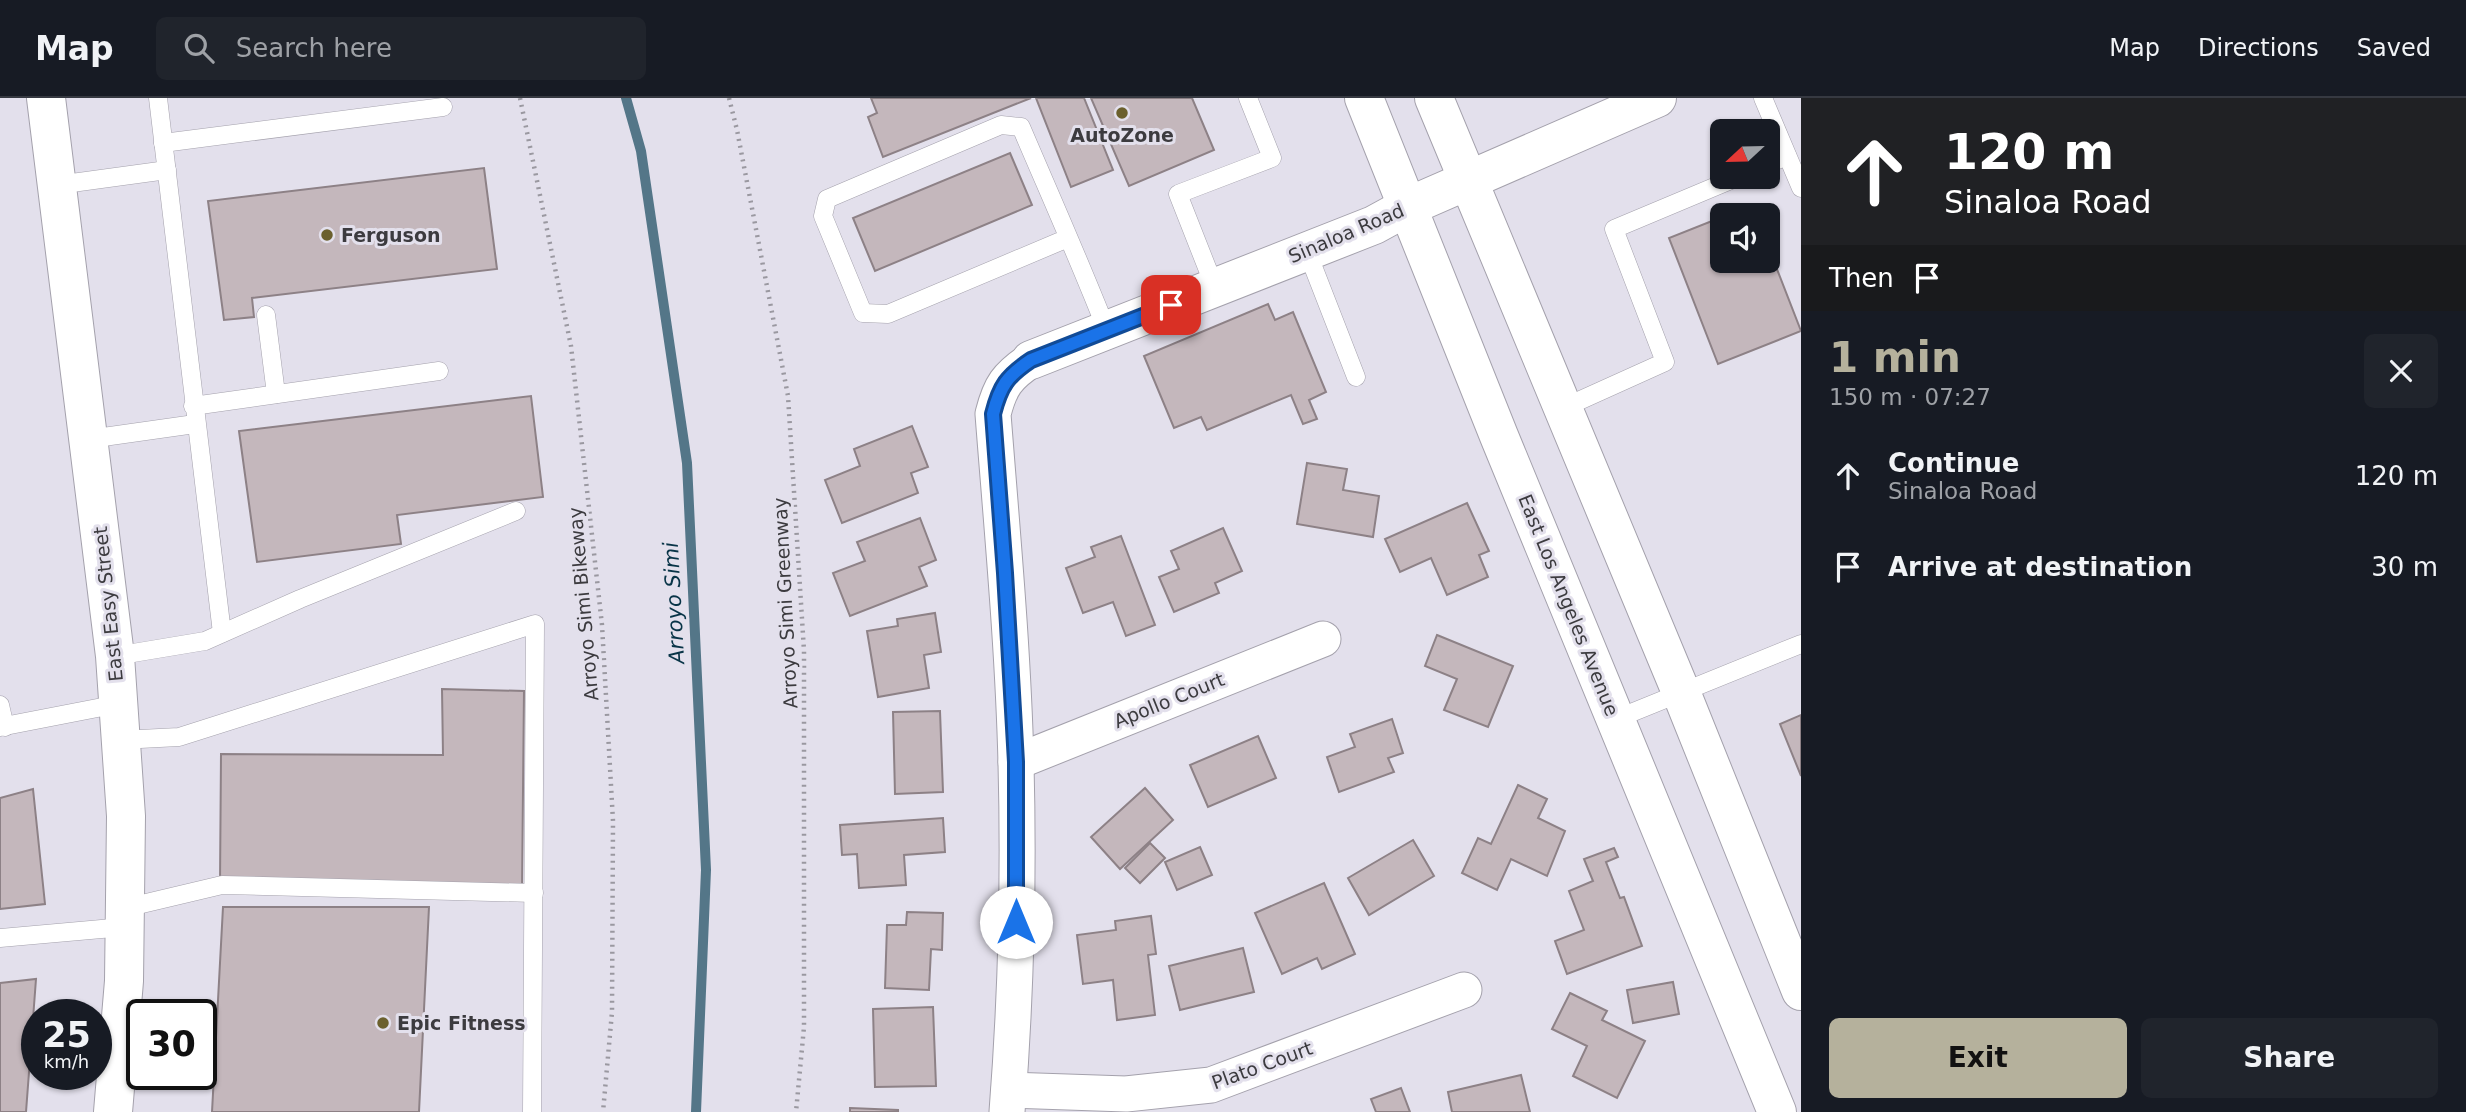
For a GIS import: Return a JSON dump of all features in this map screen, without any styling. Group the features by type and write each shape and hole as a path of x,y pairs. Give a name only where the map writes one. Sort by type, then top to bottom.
{"main road":[{"name":"East Easy Street","path":"46,98 115,656 126,816 124,981 113,1112"},
{"name":"East Los Angeles Avenue","path":"1364,98 1777,1112"},
{"path":"1434,98 1466,181 1681,692 1801,991"},
{"name":"Sinaloa Road","path":"1031,360 1374,225 1407,207 1657,98"}],"street":[{"path":"1008,1101 1016,922 1016,762 993,414 999,393 1012,373 1031,360"},
{"name":"Apollo Court","path":"1016,762 1323,639"},
{"name":"Plato Court","path":"1008,1101 1126,1094 1212,1085 1464,990"}],"lane":[{"path":"158,98 222,633"},
{"path":"1214,288 1178,194 1272,158 1248,98"},
{"path":"1763,98 1799,178"},
{"path":"163,143 443,107"},
{"path":"1068,237 888,314 863,313 823,216 827,199 1001,125 1021,127 1068,237 1107,331"},
{"path":"1780,159 1787,156"},
{"path":"57,185 167,170"},
{"path":"1563,408 1665,362 1614,229 1710,189"},
{"path":"1307,251 1356,377"},
{"path":"266,315 276,394"},
{"path":"193,406 439,371"},
{"path":"89,439 195,424"},
{"path":"115,656 205,641 300,599 516,512"},
{"path":"0,705 2,727 119,722 179,737 536,624 532,1112"},
{"path":"1616,719 1801,644"},
{"path":"0,938 124,918 222,885 534,893"}],"path":[{"name":"Arroyo Simi Bikeway","path":"520,98 571,346 602,625 614,821 612,1012 603,1112"},
{"name":"Arroyo Simi Greenway","path":"729,98 788,396 804,651 804,1027 796,1112"}],"building":[{"path":"871,98 1031,98 883,157 868,117 877,113"},
{"path":"1036,98 1084,98 1113,170 1071,187"},
{"path":"1091,98 1192,98 1214,150 1129,186"},
{"path":"1010,153 1032,205 875,271 853,218"},
{"path":"484,168 497,269 252,298 254,317 224,320 208,201"},
{"path":"1710,222 1710,273 1778,273 1801,331 1718,364 1669,238"},
{"path":"1268,304 1275,320 1293,312 1326,392 1309,400 1317,419 1303,424 1291,395 1207,430 1201,417 1174,428 1144,356"},
{"path":"531,396 543,497 397,515 401,544 257,562 239,431"},
{"path":"912,426 928,467 911,473 918,493 842,523 825,480 860,466 854,449"},
{"path":"1307,463 1347,469 1343,490 1379,496 1373,537 1297,524"},
{"path":"1467,503 1489,551 1479,555 1488,577 1447,595 1431,558 1400,572 1385,539"},
{"path":"920,518 936,560 919,567 927,586 850,616 833,573 865,561 857,542"},
{"path":"1223,528 1242,571 1215,583 1219,593 1174,612 1159,577 1179,569 1171,551"},
{"path":"1121,536 1155,625 1126,636 1113,602 1083,613 1066,568 1095,557 1091,547"},
{"path":"935,613 941,652 924,655 929,688 878,697 867,631 898,626 897,619"},
{"path":"1437,635 1513,666 1488,727 1444,710 1457,679 1425,666"},
{"path":"442,689 524,691 522,891 220,884 221,754 443,755"},
{"path":"940,711 943,792 895,794 893,712"},
{"path":"1801,715 1801,776 1780,724"},
{"path":"1392,719 1403,753 1388,758 1394,772 1339,792 1327,757 1355,747 1350,734"},
{"path":"1258,736 1276,778 1208,807 1190,765"},
{"path":"1518,785 1547,799 1538,818 1565,831 1547,876 1511,859 1497,890 1462,873 1478,838 1491,844"},
{"path":"1145,788 1173,820 1120,869 1091,837"},
{"path":"33,789 45,904 0,909 0,798"},
{"path":"943,818 945,852 904,855 906,885 859,888 857,854 842,855 840,825"},
{"path":"1413,840 1434,876 1369,915 1348,878"},
{"path":"1150,843 1165,858 1140,883 1125,868"},
{"path":"1200,847 1212,875 1177,890 1165,862"},
{"path":"1614,848 1618,857 1606,862 1620,898 1624,897 1642,946 1567,974 1555,941 1584,930 1569,891 1593,881 1584,859"},
{"path":"1324,883 1355,954 1322,969 1317,958 1282,974 1255,913"},
{"path":"223,907 429,907 419,1112 212,1112 213,1090 217,1090 217,1019"},
{"path":"907,912 943,913 942,950 931,949 929,990 885,988 887,925 906,925"},
{"path":"1151,916 1156,954 1148,955 1155,1015 1117,1020 1113,980 1083,984 1077,935 1116,930 1115,921"},
{"path":"1243,948 1254,992 1180,1010 1169,966"},
{"path":"36,979 34,999 21,999 21,1090 28,1090 26,1112 0,1112 0,983"},
{"path":"1673,982 1679,1014 1633,1023 1627,990"},
{"path":"1570,993 1607,1011 1602,1020 1645,1041 1617,1098 1573,1076 1587,1046 1552,1029"},
{"path":"933,1007 936,1086 875,1087 873,1009"},
{"path":"1521,1075 1530,1112 1452,1112 1448,1092"},
{"path":"1401,1088 1410,1112 1376,1112 1371,1099"},
{"path":"850,1108 898,1110 898,1112 850,1112"}],"waterway":[{"name":"Arroyo Simi","path":"626,98 641,151 687,463 706,870 696,1112"}],"place":[{"name":"AutoZone","path":"1122,113"},
{"name":"Ferguson","path":"327,235"},
{"name":"Epic Fitness","path":"383,1023"}],"route":[{"path":"1016,922 1016,762 993,414 999,393 1012,373 1031,360 1171,305"}]}
